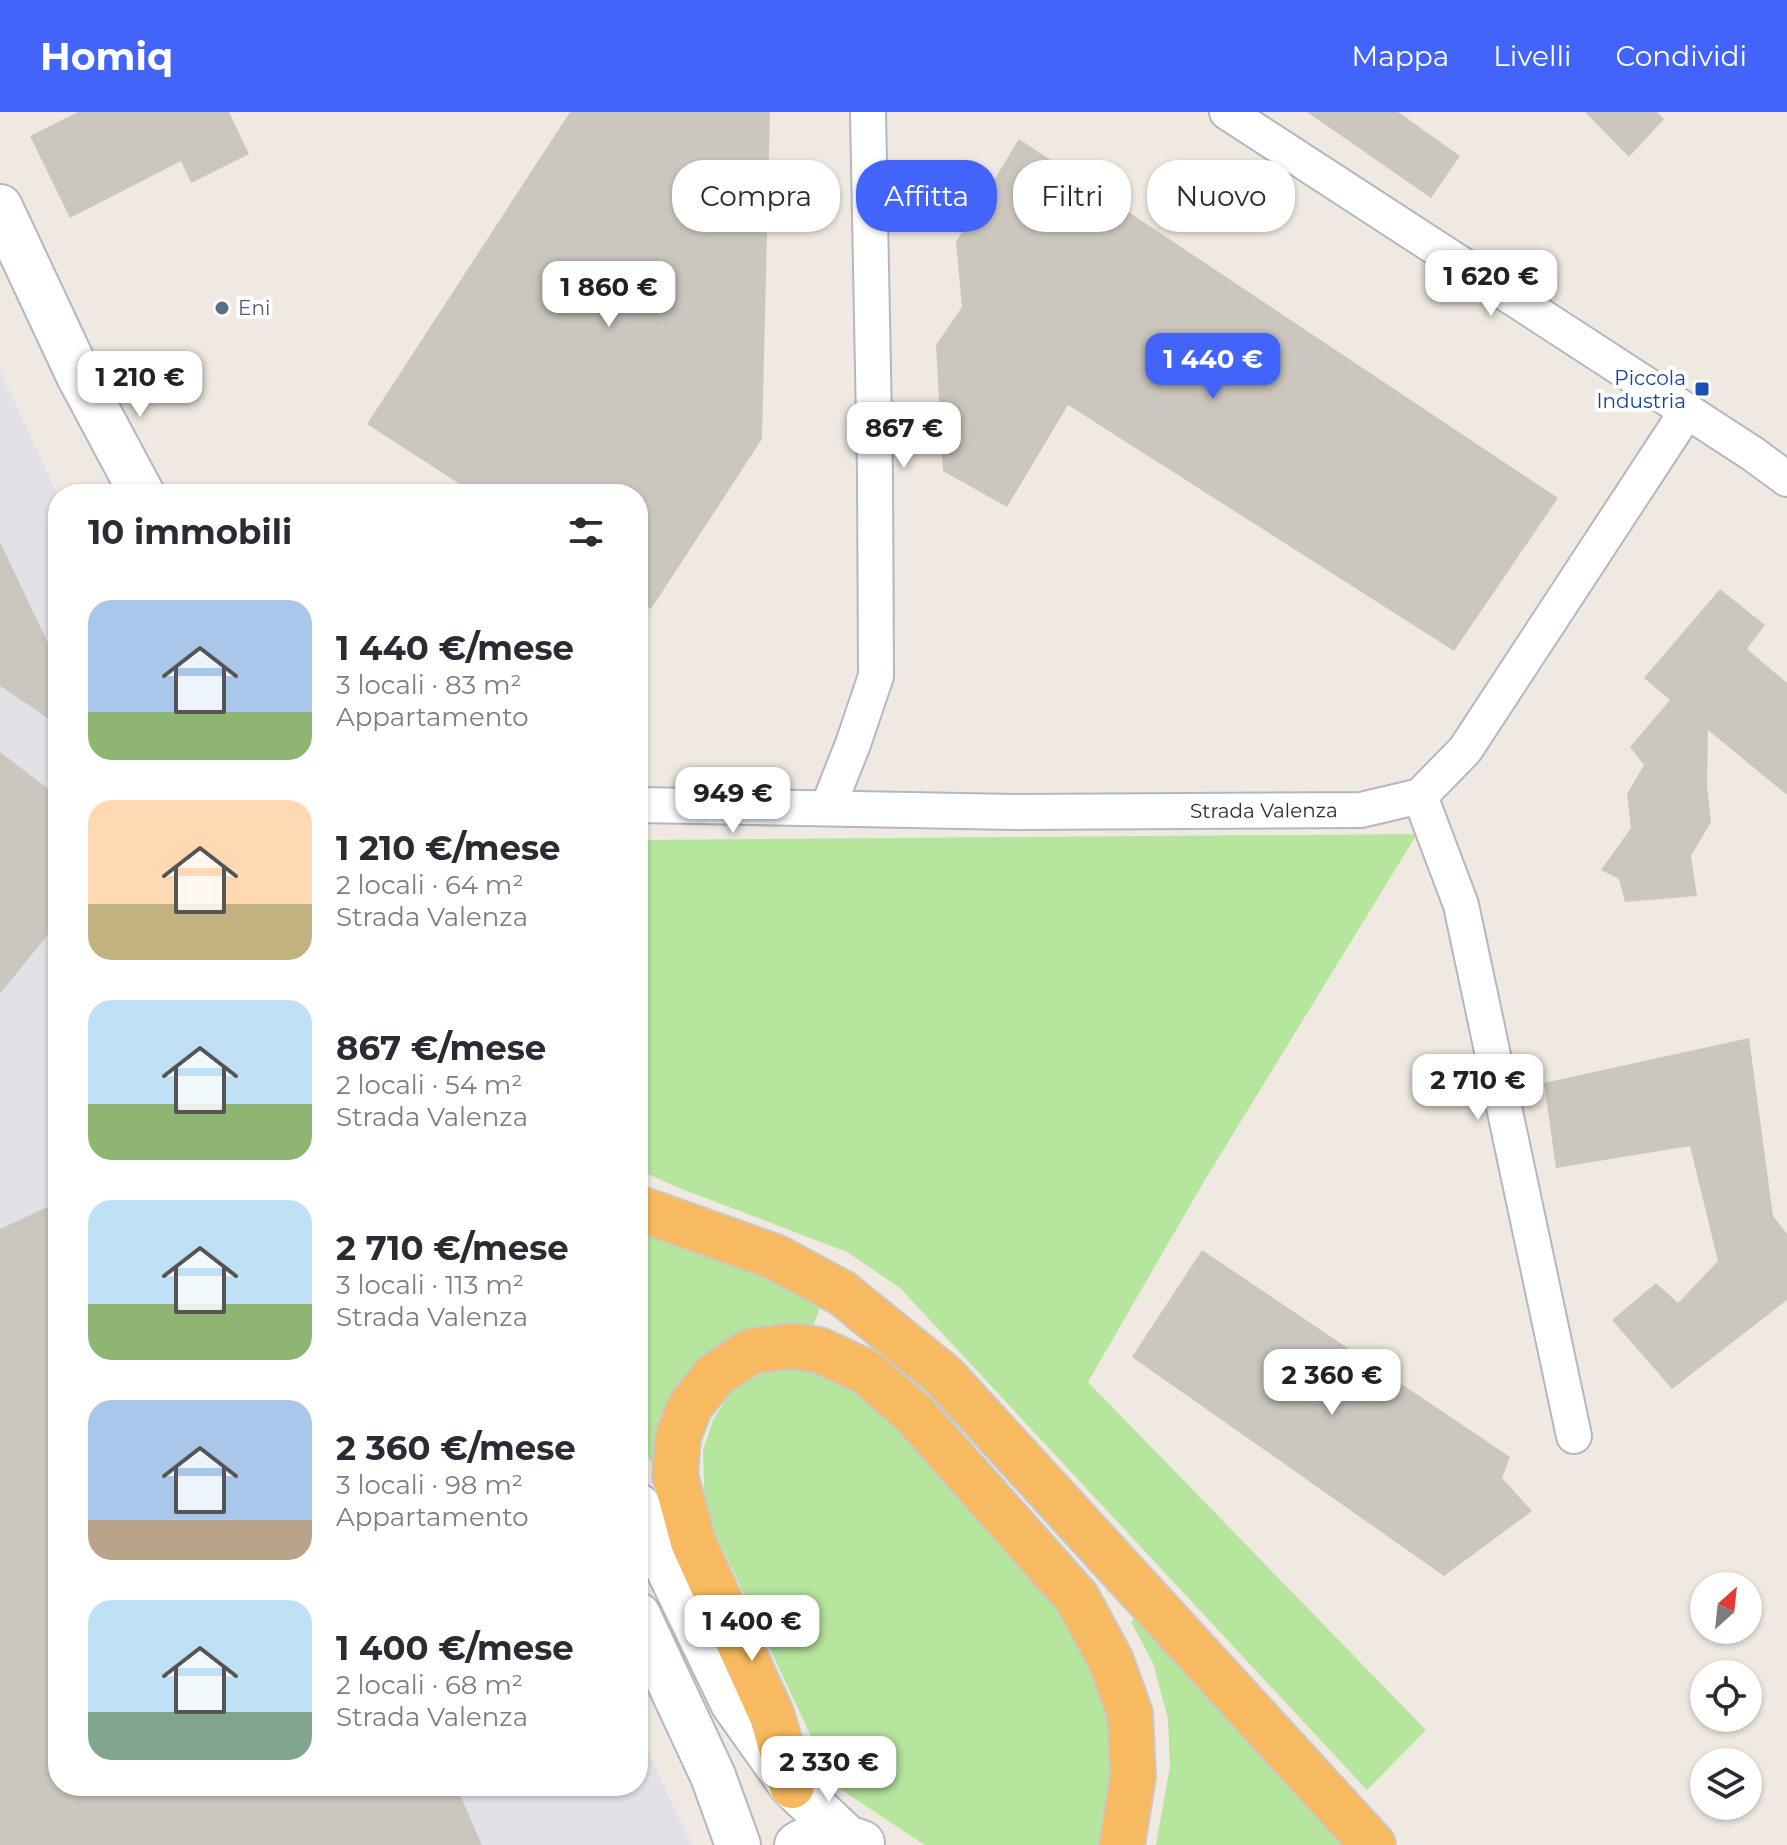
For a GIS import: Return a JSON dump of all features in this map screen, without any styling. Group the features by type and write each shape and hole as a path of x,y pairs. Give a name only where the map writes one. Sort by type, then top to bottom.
{"highway":[{"path":"648,1212 775,1257 842,1293 944,1376 1373,1845"},
{"path":"792,1786 772,1716 693,1542 675,1475 678,1437 690,1406 715,1375 751,1351 792,1346 819,1350 866,1372 914,1414 1077,1598 1111,1661 1130,1714 1133,1776 1122,1843"}],"main road":[{"path":"0,207 79,376 137,484"},
{"path":"79,376 118,484"},
{"path":"648,1527 733,1703 792,1786 857,1841"},
{"path":"648,1636 713,1776 738,1845"},
{"path":"797,1845 806,1839 857,1841"}],"street":[{"path":"828,807 849,757 876,676 868,112"},
{"path":"1227,112 1787,479"},
{"path":"1574,1436 1461,905 1420,796 1465,750 1687,411"},
{"name":"Strada Valenza","path":"648,805 1016,812 1361,810 1420,796"}],"shaded area":[{"path":"0,371 53,484 48,484 48,1796 648,1796 648,1752 692,1845 0,1845"}],"green space":[{"path":"1417,834 1203,1183 1088,1382 1426,1730 1367,1790 900,1288 847,1252 648,1174 648,840"},
{"path":"648,1225 823,1301 812,1328 785,1326 652,1464 648,1456"},
{"path":"786,1368 826,1375 864,1390 1063,1607 1095,1661 1119,1754 1107,1845 925,1845 834,1785 705,1511 703,1450 713,1420 730,1393 758,1374"},
{"path":"1140,1614 1350,1845 1156,1845 1170,1766 1168,1719 1153,1663 1131,1622"}],"building":[{"path":"78,112 229,112 249,154 191,183 181,161 70,218 30,136"},
{"path":"570,112 770,112 769,160 672,160 672,232 767,232 762,439 651,609 648,607 648,484 460,484 367,424"},
{"path":"1307,112 1398,112 1460,156 1431,198"},
{"path":"1585,112 1657,112 1664,119 1629,157"},
{"path":"1019,139 1051,160 1013,160 1013,232 1131,232 1131,214 1147,224 1147,232 1159,232 1558,498 1454,651 1068,405 1007,507 943,471 936,345 962,307 956,242 962,232 997,232 997,175"},
{"path":"0,542 48,643 48,718 0,686"},
{"path":"1720,589 1765,625 1747,649 1787,683 1787,795 1708,730 1707,785 1711,822 1691,856 1697,896 1625,902 1619,879 1601,870 1631,828 1627,794 1644,765 1630,747 1670,700 1644,678"},
{"path":"0,752 48,788 48,934 0,994"},
{"path":"1749,1038 1773,1216 1787,1234 1787,1300 1672,1389 1612,1320 1656,1283 1678,1303 1718,1261 1690,1146 1556,1168 1544,1083"},
{"path":"48,1207 48,1796 460,1796 482,1845 0,1845 0,1229"},
{"path":"1202,1250 1510,1457 1502,1478 1532,1511 1444,1576 1132,1357"}],"place":[{"name":"Eni","path":"222,308"},
{"name":"Piccola Industria","path":"1702,389"}]}
